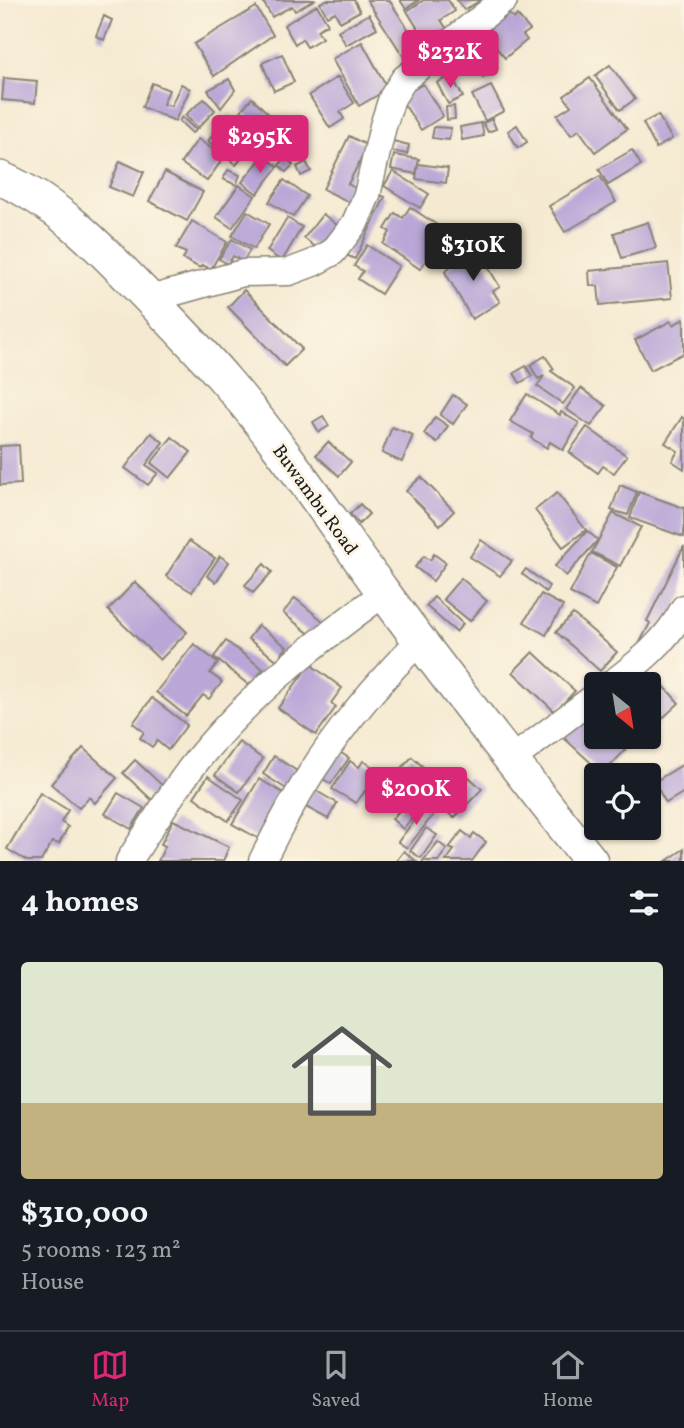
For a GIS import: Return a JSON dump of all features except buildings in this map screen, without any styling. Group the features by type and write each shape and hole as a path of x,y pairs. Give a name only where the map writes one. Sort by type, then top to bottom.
{"street":[{"path":"150,299 243,273 289,272 333,252 355,223 366,195 392,98 404,79 504,0"},
{"name":"Buwambu Road","path":"0,178 23,188 66,218 150,299 227,382 303,480 384,593 591,861"},
{"path":"130,861 176,788 208,746 287,668 332,630 384,593"},
{"path":"626,672 668,635 684,608"},
{"path":"262,861 288,809 343,726 420,640"},
{"path":"511,760 584,705"}]}
